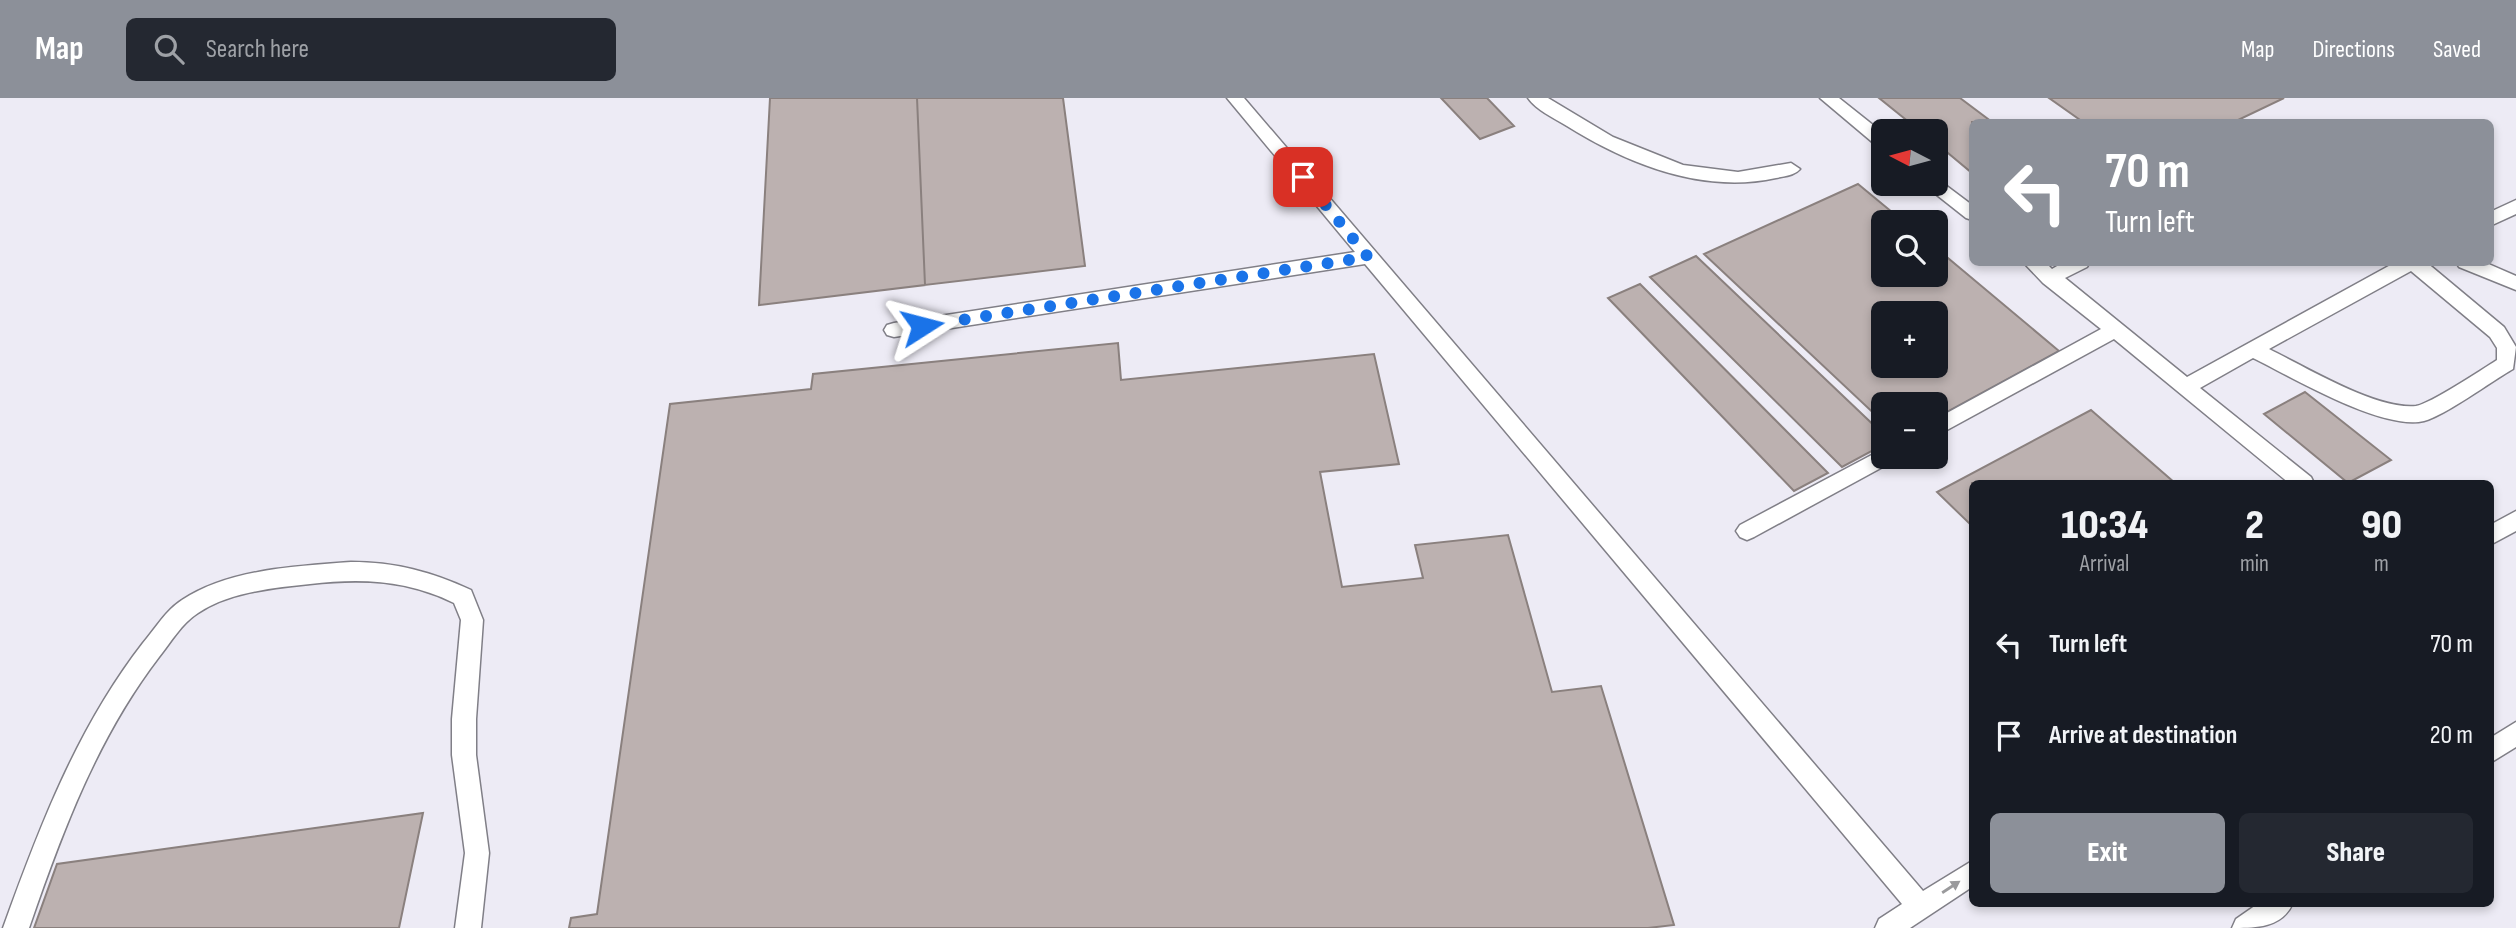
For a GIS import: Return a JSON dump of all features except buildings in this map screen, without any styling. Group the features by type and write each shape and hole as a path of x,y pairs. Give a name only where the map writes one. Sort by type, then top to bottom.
{"lane":[{"path":"1235,98 1920,907"},
{"path":"1536,98 1622,151 1680,170 1740,178 1791,169"},
{"path":"1828,98 1871,132"},
{"path":"1948,195 1969,213"},
{"path":"2494,218 2516,206"},
{"path":"894,330 1368,257"},
{"path":"2036,266 2300,480"},
{"path":"2050,278 2073,266"},
{"path":"2185,387 2406,266"},
{"path":"2253,350 2365,404 2390,412 2421,414 2506,365 2507,348 2497,332 2418,266"},
{"path":"2475,266 2516,283"},
{"path":"1948,421 2115,330"},
{"path":"1747,531 1871,464"},
{"path":"2494,534 2516,520"},
{"path":"16,928 41,857 110,709 138,664 191,605 231,590 303,576 360,569 402,573 433,581 463,597 472,620 464,719 464,755 477,853 468,928"},
{"path":"2494,749 2516,733"},
{"path":"1888,928 1969,875"},
{"path":"2245,928 2274,907"}],"route":[{"path":"922,326 1368,257 1303,177"}]}
